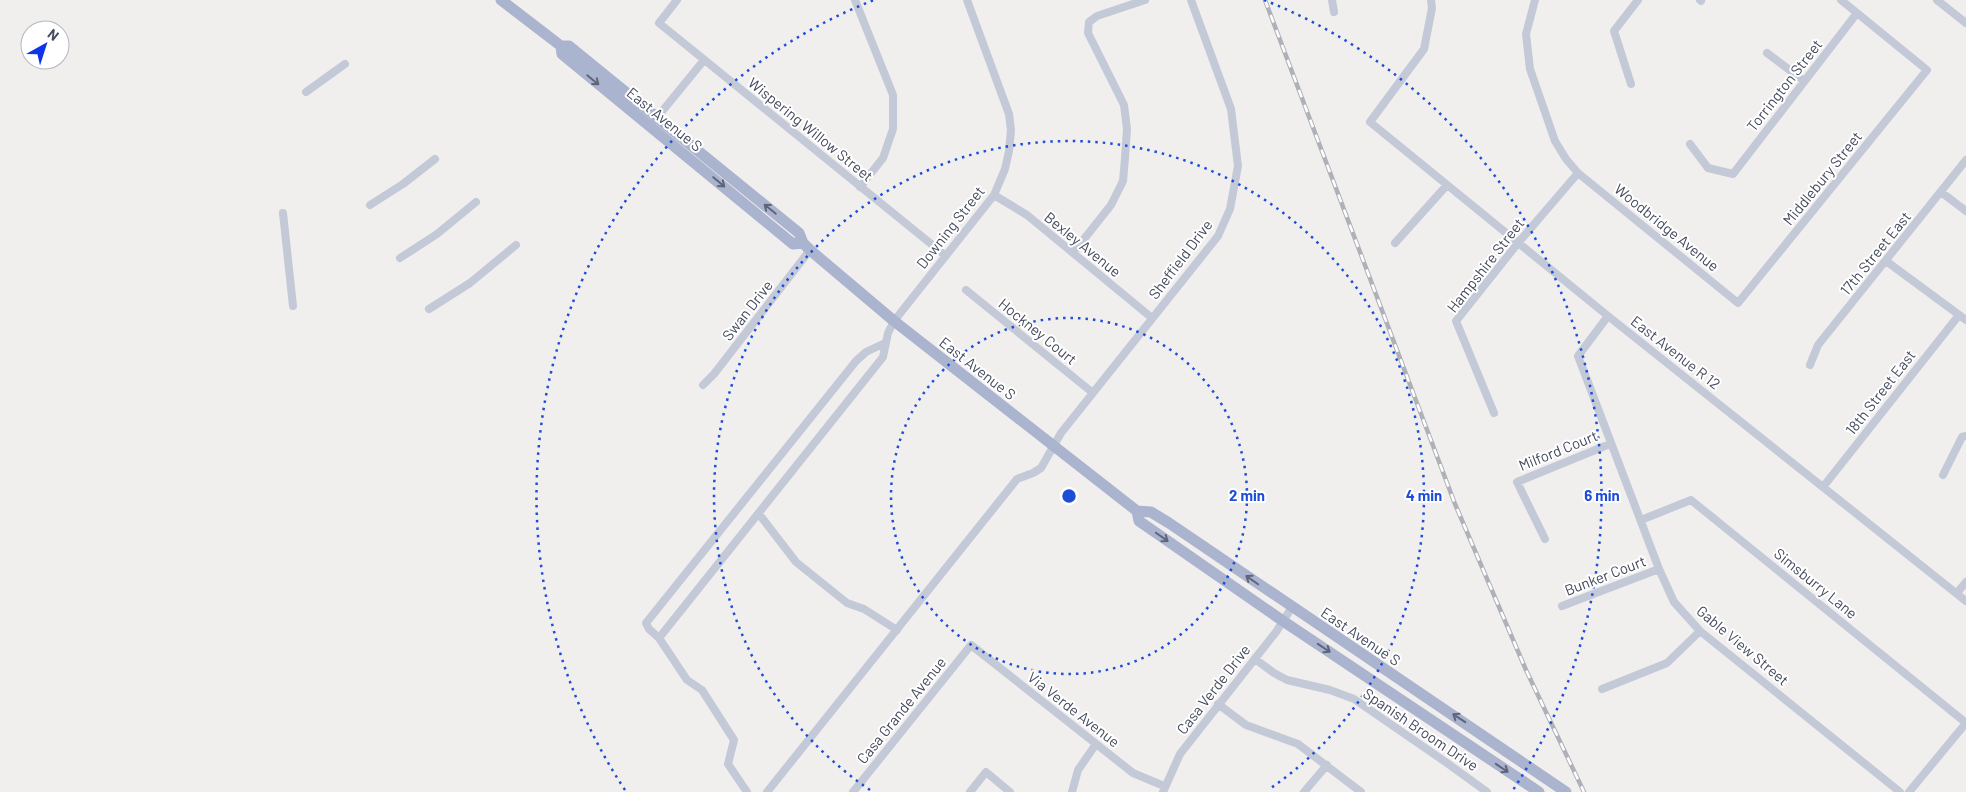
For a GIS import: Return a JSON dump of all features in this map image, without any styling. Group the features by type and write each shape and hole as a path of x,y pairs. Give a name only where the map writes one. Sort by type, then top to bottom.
{"main road":[{"name":"East Avenue S","path":"501,0 560,46 569,46 799,233 807,247 894,321 1137,511 1151,512 1163,519 1562,789"},
{"name":"East Avenue S","path":"560,46 562,54 793,244 807,247"},
{"name":"East Avenue S","path":"1137,511 1139,521 1539,792"}],"street":[{"name":"Wispering Willow Street","path":"677,0 659,23 946,256"},
{"path":"856,0 893,95 894,129 883,158 860,187"},
{"name":"Downing Street","path":"659,638 883,357 885,343 894,321 994,195 1005,169 1009,152 1011,130 1009,114 967,0"},
{"path":"1073,253 1111,205 1122,181 1125,158 1127,129 1124,105 1088,33 1089,22 1097,16 1145,0"},
{"name":"Sheffield Drive","path":"767,792 1017,479 1041,468 1061,433 1218,236 1230,209 1238,166 1231,110 1191,0"},
{"path":"1332,0 1334,12"},
{"name":"East Avenue R 12","path":"1431,0 1432,8 1424,49 1370,122 1608,316 1966,601"},
{"name":"Woodbridge Avenue","path":"1535,0 1526,34 1530,69 1555,141 1566,159 1578,173 1738,303"},
{"path":"1631,84 1614,31 1638,0"},
{"path":"1841,0 1857,13"},
{"path":"1937,0 1966,23"},
{"name":"Middlebury Street","path":"1738,303 1927,70 1857,13"},
{"name":"Torrington Street","path":"1690,144 1708,168 1733,174 1857,13"},
{"path":"1767,53 1804,81"},
{"path":"607,91 624,97 653,120 658,118 704,60"},
{"path":"306,92 345,64"},
{"path":"370,205 403,184 435,160"},
{"name":"17th Street East","path":"1810,365 1818,344 1966,160"},
{"name":"Hampshire Street","path":"1494,413 1456,321 1518,243 1578,173"},
{"path":"1395,243 1447,185"},
{"path":"1941,192 1966,211"},
{"name":"Bexley Avenue","path":"994,195 1026,215 1152,318"},
{"path":"400,258 437,234 476,202"},
{"path":"283,214 293,306"},
{"path":"429,309 470,283 516,245"},
{"name":"Swan Drive","path":"703,385 714,374 807,247"},
{"path":"1886,261 1966,320"},
{"name":"Hockney Court","path":"966,290 1093,392"},
{"name":"18th Street East","path":"1823,487 1959,315"},
{"name":"Gable View Street","path":"1608,316 1578,356 1658,568 1674,602 1700,631 1900,792"},
{"path":"747,792 728,764 734,740 702,690 687,680 659,638 649,629 646,623 856,361 866,352 885,343"},
{"path":"1944,475 1962,437 1966,436"},
{"name":"Milford Court","path":"1545,540 1517,482 1610,444"},
{"name":"Simsburry Lane","path":"1641,520 1691,500 1966,723"},
{"path":"759,514 796,562 847,602 897,630"},
{"name":"Bunker Court","path":"1562,606 1658,568"},
{"path":"1956,594 1966,582"},
{"name":"Casa Verde Drive","path":"1164,789 1180,754 1284,621 1292,607"},
{"path":"1602,689 1667,664 1700,631"},
{"name":"Via Verde Avenue","path":"971,645 1133,773 1164,789"},
{"name":"Casa Grande Avenue","path":"853,792 971,645"},
{"name":"Spanish Broom Drive","path":"1255,659 1287,680 1330,690 1354,699 1487,792"},
{"path":"1218,704 1246,725 1298,744 1361,792"},
{"path":"1908,792 1966,723"},
{"path":"1072,792 1078,770 1096,744"},
{"path":"1304,792 1327,765"},
{"path":"970,792 986,772 1010,792"}],"railway":[{"path":"1265,0 1455,504 1526,670 1584,792"}]}
